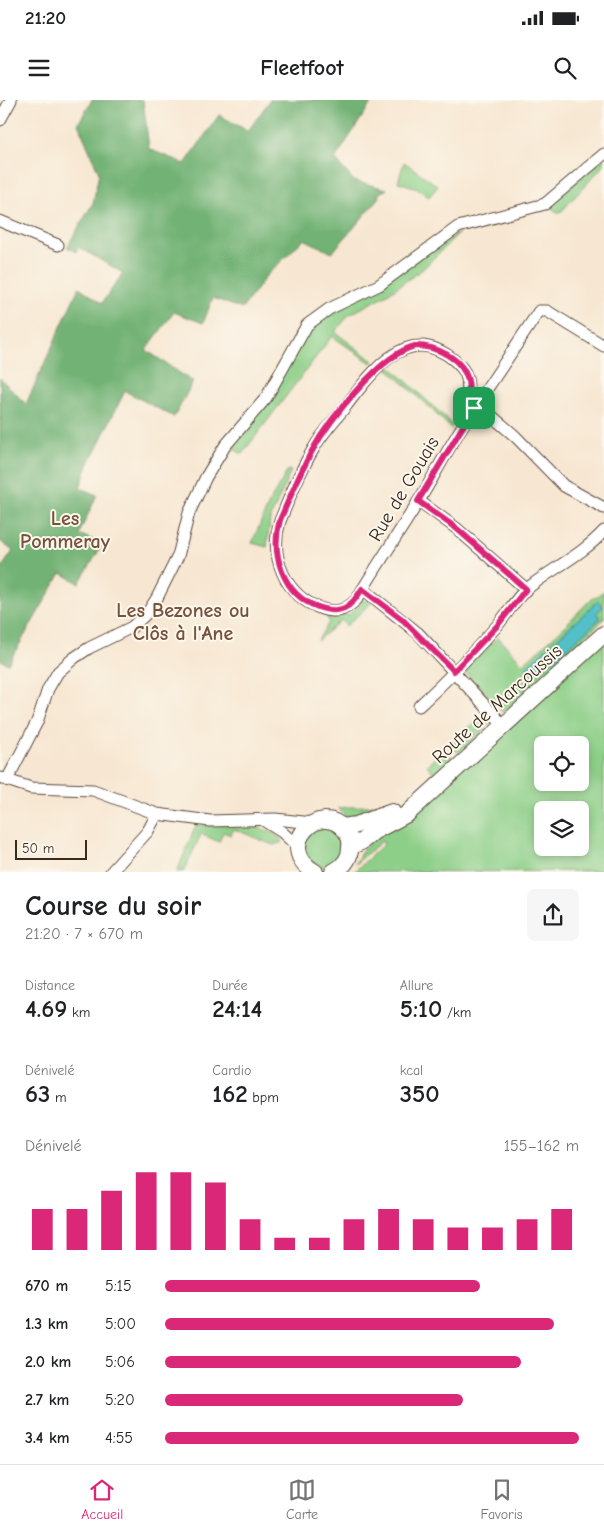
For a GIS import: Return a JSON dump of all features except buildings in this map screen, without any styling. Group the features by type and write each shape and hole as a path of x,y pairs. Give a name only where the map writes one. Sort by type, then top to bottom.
{"main road":[{"name":"Route de Marcoussis","path":"351,846 407,814 417,802 504,726 604,634"},
{"path":"342,827 370,820 417,802"},
{"path":"304,863 302,833 313,823 326,820 342,827 351,846 346,862 333,872"}],"street":[{"path":"0,120 11,100"},
{"path":"313,823 261,819 219,821 157,814 93,790 31,788 4,779 37,722 48,689 58,672 74,658 132,627 148,612 178,556 187,519 206,477 225,446 266,398 307,325 329,309 379,285 458,227 545,204 604,154"},
{"path":"0,221 58,245"},
{"name":"Rue de Gouais","path":"474,408 468,405 469,386 465,372 443,352 425,346 406,348 373,372 313,449 277,530 277,556 281,569 298,596 327,610 338,612 357,599 474,408 539,311 547,311 604,346"},
{"path":"474,408 487,412 515,436 564,486 604,508"},
{"path":"418,501 456,528 526,589"},
{"path":"419,706 449,678 497,626 526,589 572,559 604,531"},
{"path":"362,589 403,620 454,671 504,726"},
{"path":"111,872 148,830 157,814"},
{"path":"261,819 282,832 304,863"}],"green space":[{"path":"92,100 143,100 149,149 185,164 219,115 248,131 270,100 373,100 335,159 354,181 387,189 378,194 380,197 332,253 304,239 266,276 242,309 213,298 203,323 174,312 146,350 193,382 174,417 125,391 88,465 80,488 97,495 79,534 103,544 79,583 61,573 8,664 0,660 0,570 13,551 0,541 0,378 26,404 79,287 102,303 123,273 78,247 76,252 67,247 93,203 99,173 78,124"},
{"path":"604,158 604,165 559,214 549,206"},
{"path":"404,162 438,186 429,197 414,187 398,182"},
{"path":"460,232 423,269 386,295 349,315 335,332 373,361 371,363 332,336 242,454 229,446 307,331 320,319"},
{"path":"389,365 453,425 451,428 386,367"},
{"path":"288,470 291,471 270,519 267,547 252,543 270,501"},
{"path":"604,591 604,619 503,713 463,670 498,637 523,664 560,631 588,602","holes":["598,601 603,607 526,667"]},
{"path":"369,599 372,602 346,626 341,620 317,641 329,622 327,617 338,618 339,615 345,613 347,616 360,605 358,603"},
{"path":"604,641 604,871 354,872 384,844 382,841 355,864 363,849"},
{"path":"483,715 491,723 459,753 450,745"},
{"path":"446,748 453,760 432,779 429,777 433,772 427,765"},
{"path":"388,804 392,809 348,819 338,808"},
{"path":"196,825 255,827 266,830 283,842 273,845 234,829 231,835 223,832 219,842 201,834 184,871 177,872"},
{"path":"320,825 340,831 345,851 336,862 328,867 319,866 306,859 304,838"}],"water":[{"path":"598,601 603,607 596,613 601,618 535,676 526,667"}],"district":[{"name":"Les Pommeray","path":"65,530"},
{"name":"Les Bezones ou Clôs à l'Ane","path":"183,622"}],"route":[{"path":"415,346 425,346 443,352 465,372 469,386 468,405 474,408 418,501 431,508 456,528 526,589 497,626 454,671 403,620 362,589 352,604 338,612 315,606 298,596 292,590 281,569 276,543 280,520 302,470 319,439 373,372 398,352 415,346"}]}
